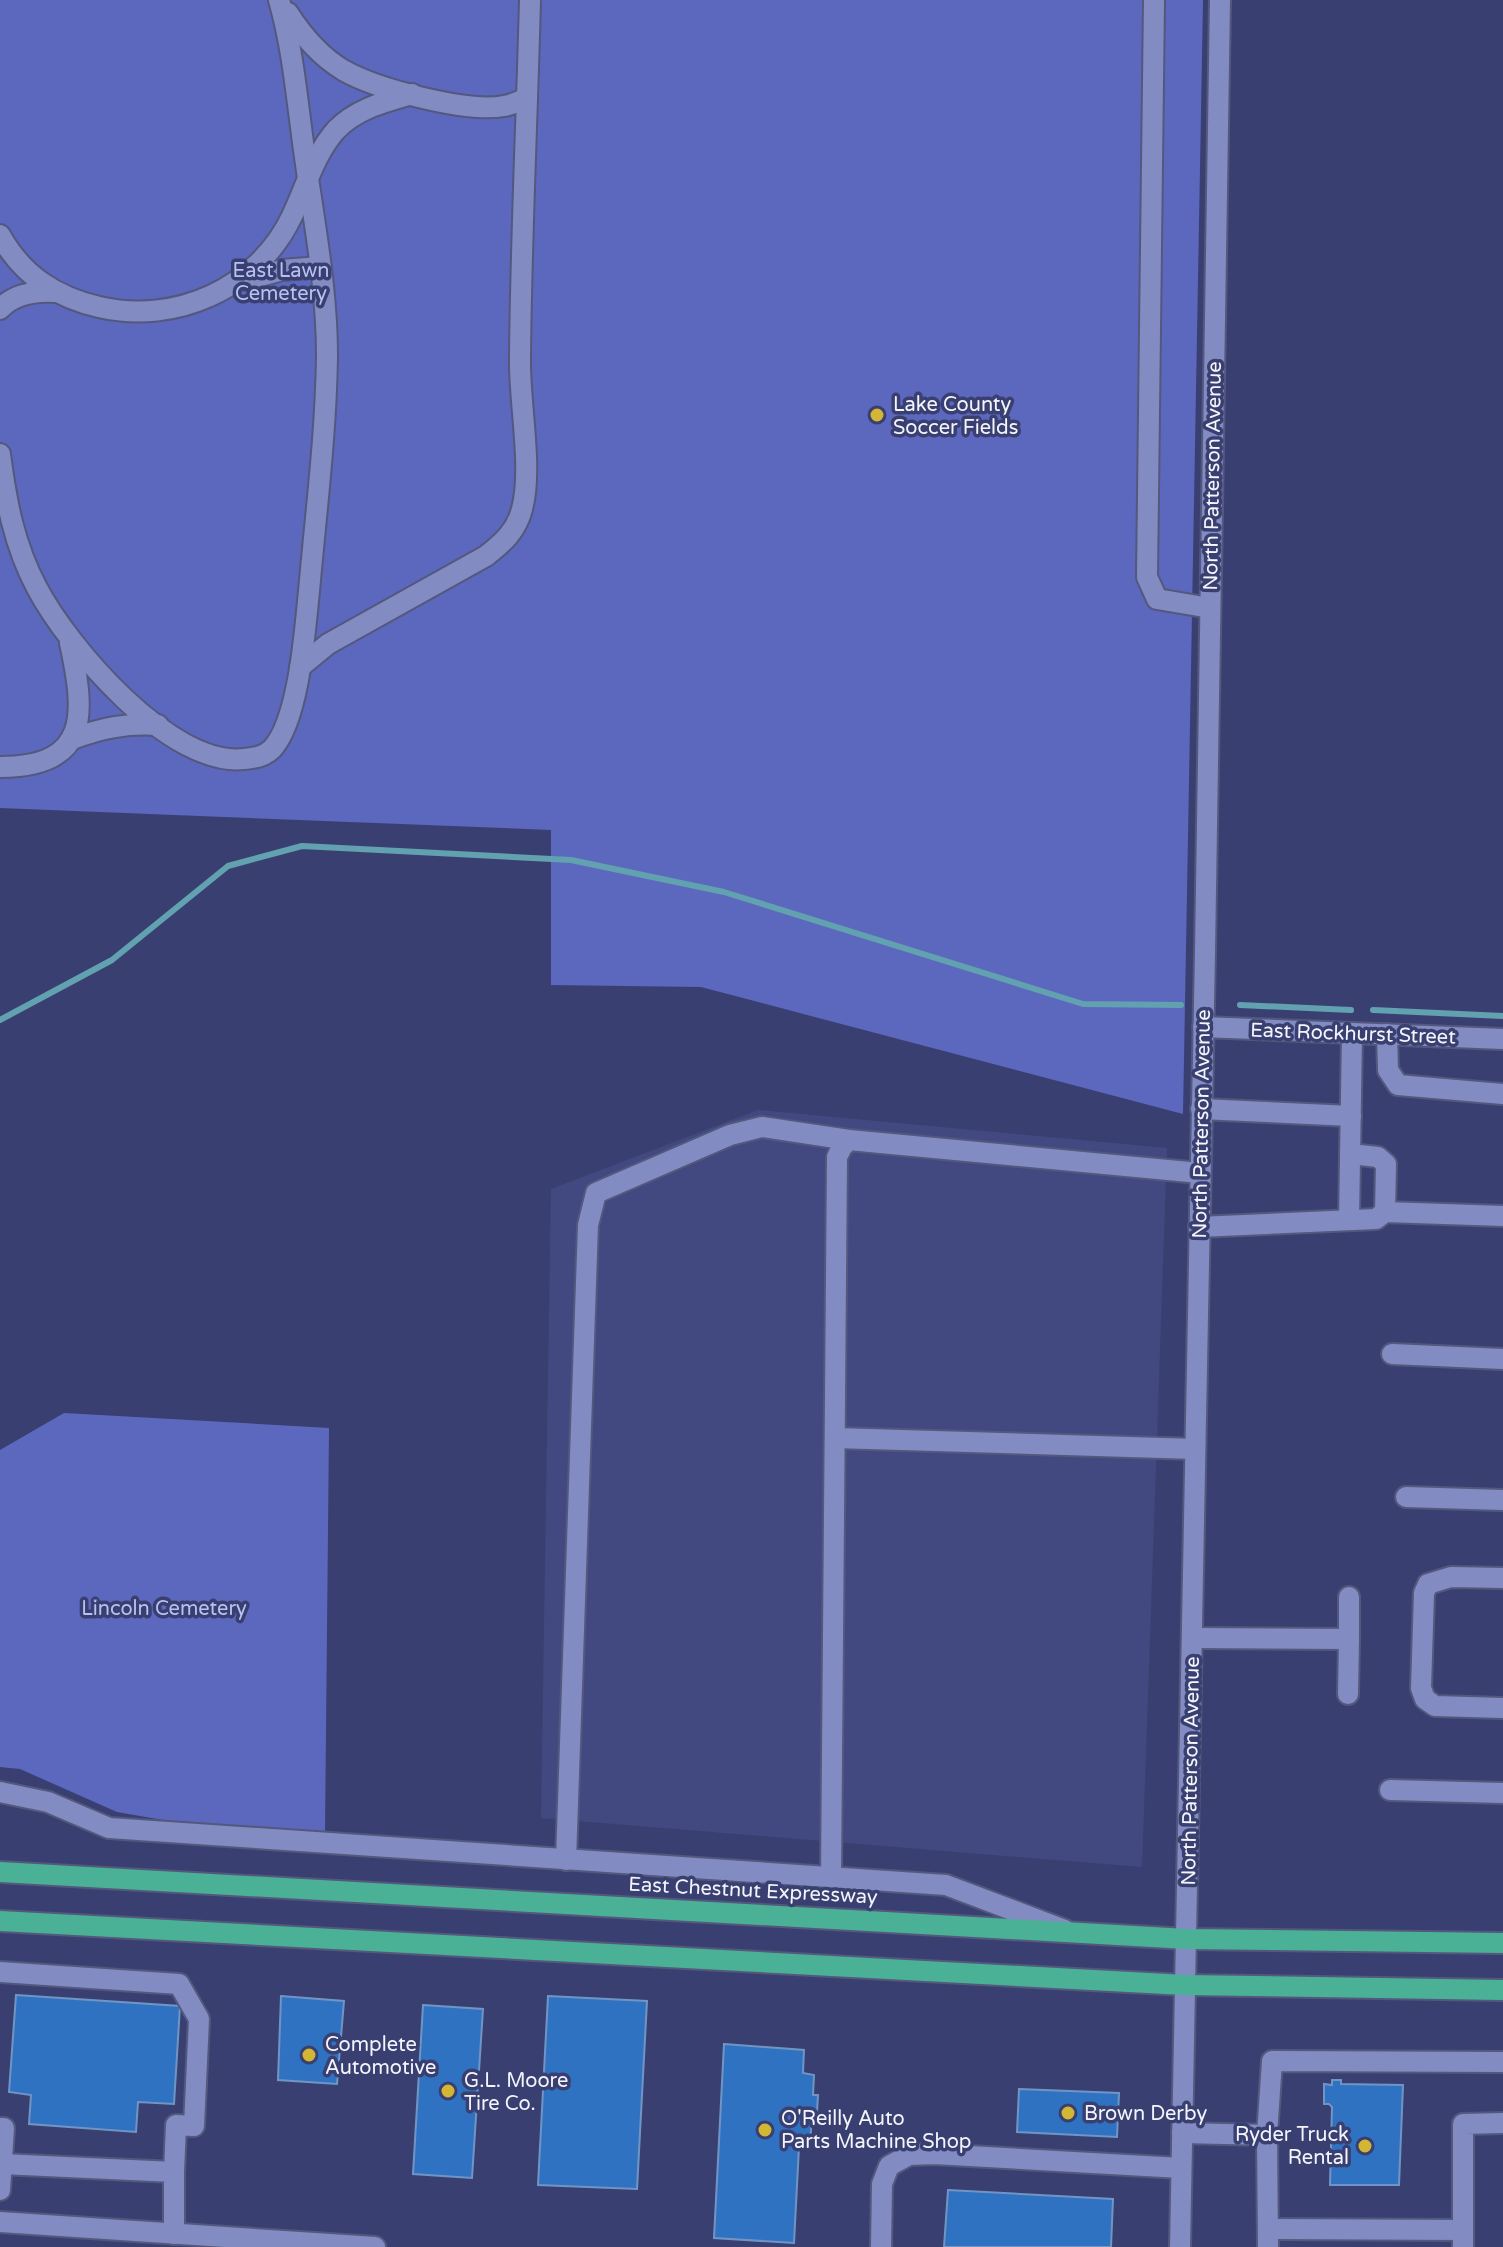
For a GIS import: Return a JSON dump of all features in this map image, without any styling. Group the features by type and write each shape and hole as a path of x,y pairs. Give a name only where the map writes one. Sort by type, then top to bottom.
{"main road":[{"name":"East Chestnut Expressway","path":"0,1872 1187,1939 1503,1943"},
{"path":"0,1921 1185,1985 1503,1990"}],"street":[{"path":"0,454 16,544 37,588 70,641 115,691 158,725 208,754 232,760 258,757 272,749 283,729 297,688 300,667 324,433 327,353 320,267 292,55 279,0 316,48 342,69 374,84 476,106 503,106 527,98"},
{"path":"300,667 328,644 486,556 516,526 523,507 525,484 520,362 530,0"},
{"path":"1154,0 1147,577 1157,599 1210,608"},
{"name":"North Patterson Avenue","path":"1180,2247 1220,0"},
{"path":"228,288 271,252 292,217 321,148 338,128 358,113 382,102 412,94"},
{"path":"0,235 22,267 54,292 83,304 137,312 167,310 257,276 302,267 320,267"},
{"path":"0,309 23,295 54,292"},
{"path":"0,767 39,764 57,756 72,739 79,721 79,696 70,641"},
{"path":"72,739 103,727 132,723 158,725"},
{"name":"East Rockhurst Street","path":"1203,1027 1503,1039"},
{"path":"1349,1220 1352,1033"},
{"path":"1387,1034 1388,1070 1398,1085 1503,1094"},
{"path":"1201,1109 1351,1116"},
{"path":"566,1860 588,1225 596,1193 730,1135 762,1127 849,1140 1200,1173"},
{"path":"831,1877 837,1157 849,1140"},
{"path":"1350,1154 1378,1157 1386,1164 1385,1212"},
{"path":"1199,1227 1376,1219 1385,1212 1503,1216"},
{"path":"1392,1354 1503,1359"},
{"path":"835,1438 1195,1449"},
{"path":"1406,1497 1503,1500"},
{"path":"1503,1578 1451,1577 1428,1584 1424,1593 1421,1688 1425,1699 1435,1706 1503,1708"},
{"path":"1348,1694 1349,1597"},
{"path":"1192,1638 1349,1639"},
{"path":"1390,1790 1503,1793"},
{"path":"0,1792 48,1802 109,1828 946,1885 1068,1931"},
{"path":"0,1972 179,1984 199,2019 194,2126 176,2125 174,2234"},
{"path":"1503,2062 1272,2061 1267,2135 1268,2238 1463,2239 1463,2124 1503,2123"},
{"path":"0,2128 4,2128 0,2190"},
{"path":"1182,2133 1267,2135"},
{"path":"881,2247 882,2184 889,2166 909,2155 1181,2168"},
{"path":"2,2164 174,2172"},
{"path":"0,2222 375,2247"}],"shaded area":[{"path":"758,1110 1167,1148 1142,1867 541,1818 551,1189"}],"green space":[{"name":"East Lawn Cemetery","path":"0,0 1203,0 1183,1114 701,987 551,985 551,830 0,808"},
{"name":"Lincoln Cemetery","path":"64,1413 329,1428 325,1831 163,1820 117,1812 20,1769 0,1767 0,1450"}],"building":[{"path":"16,1995 180,2006 174,2104 138,2102 136,2132 29,2124 31,2095 9,2092"},
{"name":"Complete Automotive","path":"281,1996 344,2001 337,2084 278,2080"},
{"path":"548,1996 647,2001 637,2189 538,2185"},
{"name":"G.L. Moore Tire Co.","path":"423,2005 483,2009 472,2178 413,2174"},
{"name":"O'Reilly Auto Parts Machine Shop","path":"724,2044 804,2050 803,2073 814,2075 813,2095 818,2095 817,2112 812,2112 810,2147 799,2147 794,2243 714,2238"},
{"name":"Ryder Truck Rental","path":"1332,2080 1341,2080 1341,2084 1403,2085 1399,2185 1330,2185 1332,2107 1324,2104 1324,2084 1332,2085"},
{"name":"Brown Derby","path":"1019,2089 1119,2093 1117,2137 1017,2132"},
{"path":"948,2190 1113,2199 1111,2247 944,2247"}],"waterway":[{"path":"0,1020 112,960 228,866 302,846 571,860 724,892 1083,1004 1181,1005"},
{"path":"1240,1005 1351,1010"},
{"path":"1373,1010 1503,1016"}],"place":[{"name":"Lake County Soccer Fields","path":"877,415"},
{"name":"Complete Automotive","path":"309,2055"},
{"name":"G.L. Moore Tire Co.","path":"448,2091"},
{"name":"Brown Derby","path":"1068,2113"},
{"name":"O'Reilly Auto Parts Machine Shop","path":"765,2130"},
{"name":"Ryder Truck Rental","path":"1365,2146"}]}
